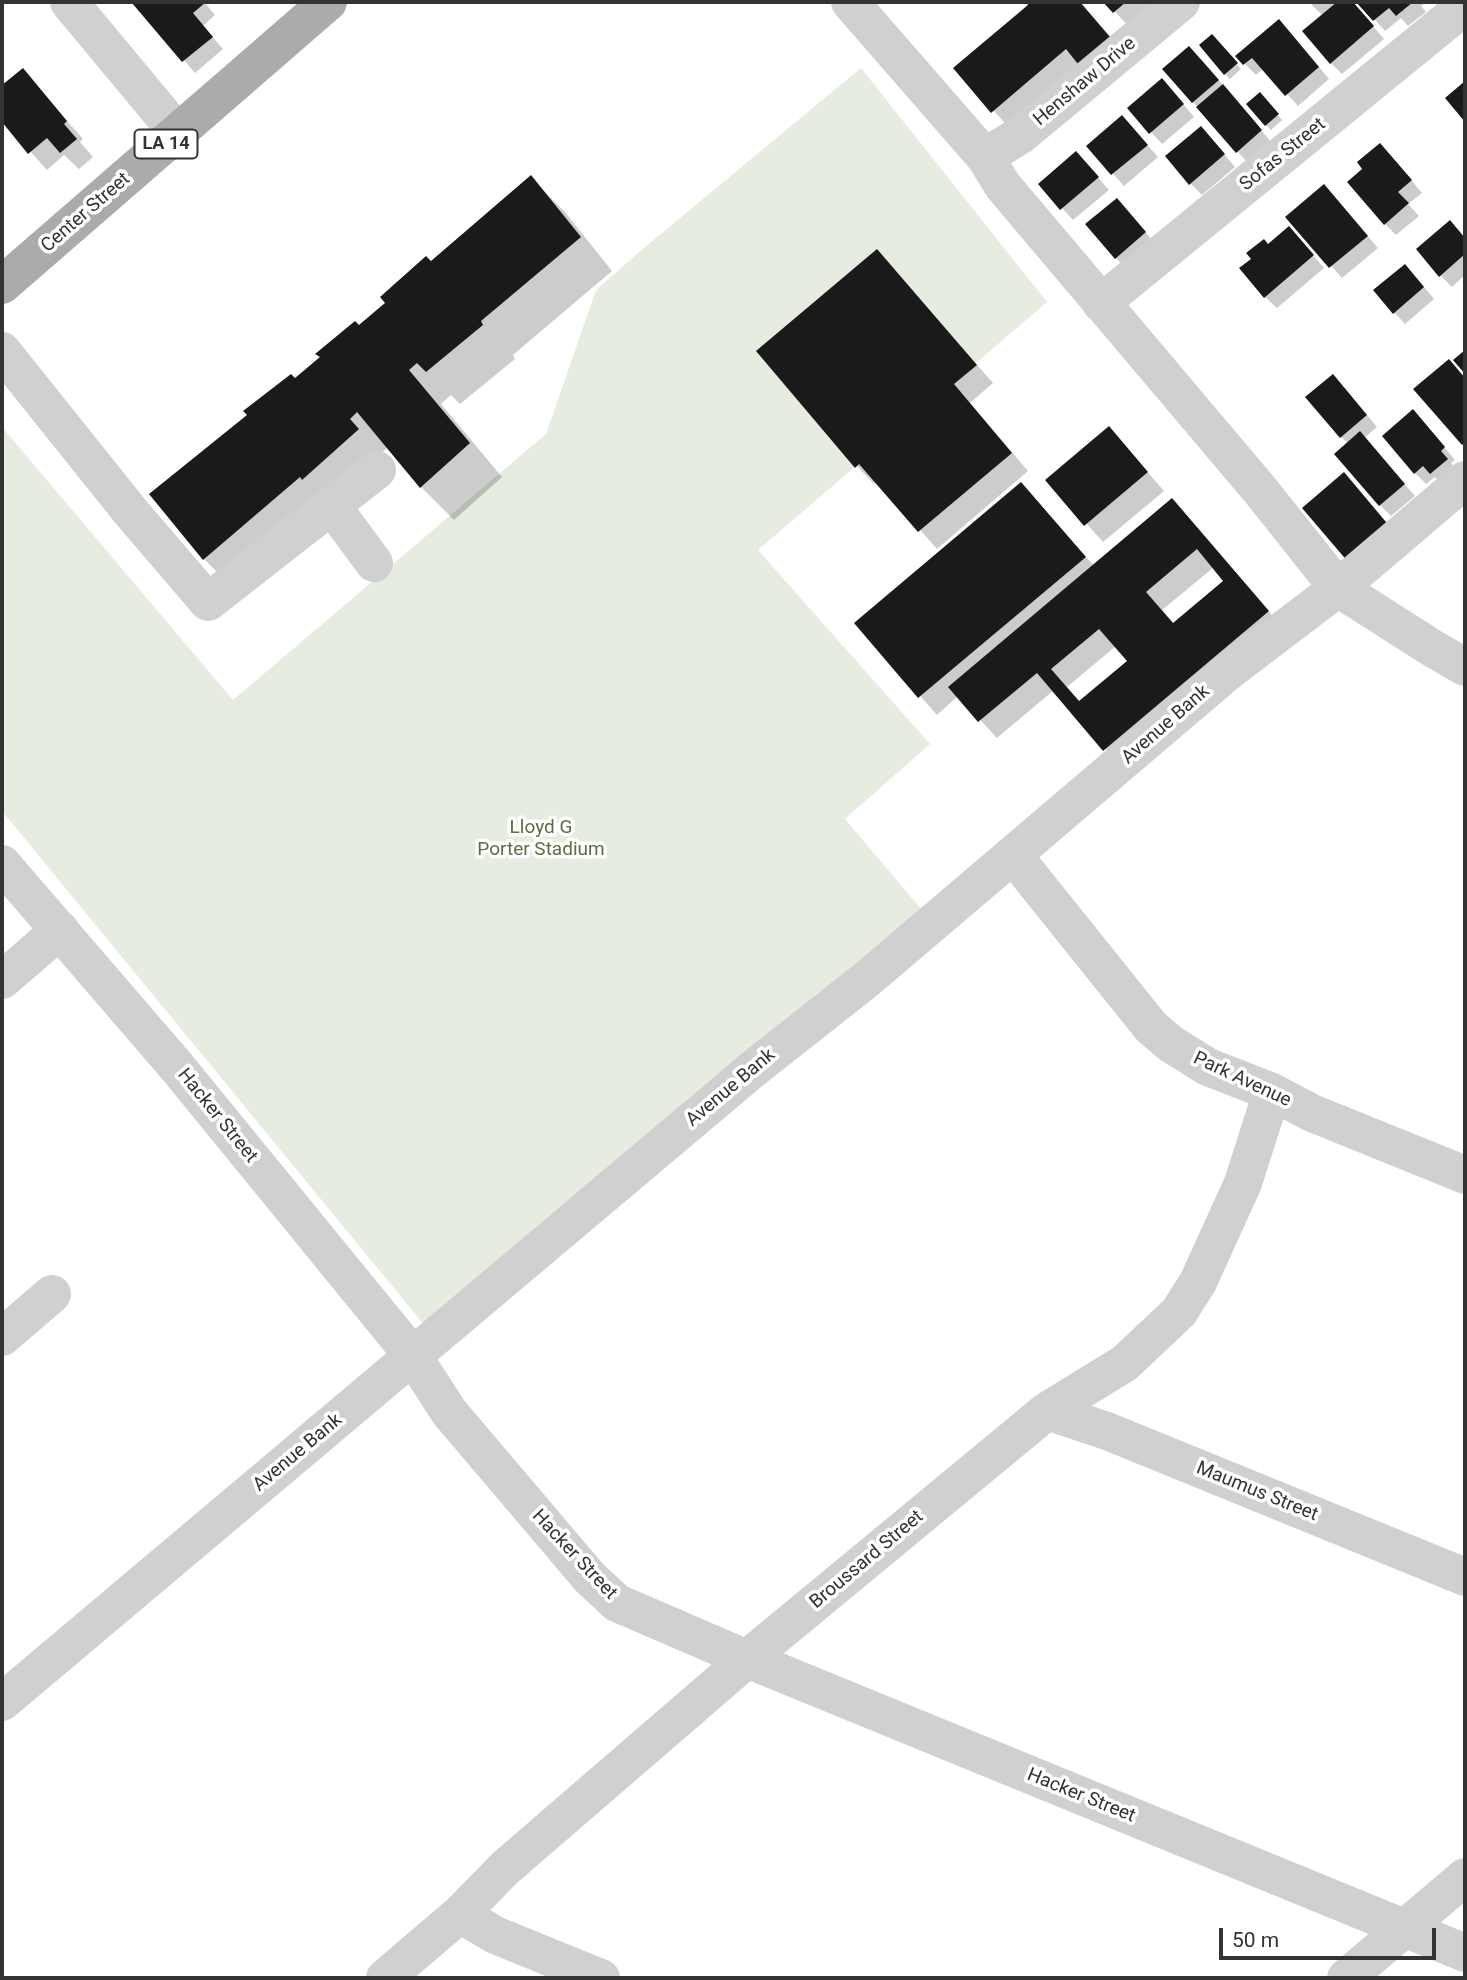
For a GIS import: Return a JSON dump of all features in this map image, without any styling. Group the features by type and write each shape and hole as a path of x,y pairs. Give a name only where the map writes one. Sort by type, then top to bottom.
{"main road":[{"name":"Center Street","path":"2,285 328,2"}],"street":[{"path":"69,2 178,133"},
{"path":"850,2 985,157 1003,186 1260,490 1338,588 1465,667"},
{"name":"Henshaw Drive","path":"985,157 1021,134 1181,2"},
{"name":"Sofas Street","path":"1101,303 1465,6"},
{"path":"2,351 130,511 208,602 377,470"},
{"name":"Avenue Bank","path":"2,1702 753,1069 867,978 1226,674 1338,588 1465,480"},
{"path":"332,506 374,563"},
{"name":"Park Avenue","path":"1013,855 1151,1027 1171,1044 1208,1067 1272,1092 1312,1113 1465,1174"},
{"name":"Hacker Street","path":"2,864 177,1067 413,1356 449,1412 590,1578 617,1602 747,1659 1465,1953"},
{"path":"2,980 60,930"},
{"name":"Broussard Street","path":"385,1978 460,1914 505,1868 747,1659 1047,1411 1125,1363 1179,1312 1198,1282 1243,1182 1272,1092"},
{"path":"2,1336 52,1294"},
{"name":"Maumus Street","path":"1047,1411 1107,1431 1465,1577"},
{"path":"1346,1978 1465,1877"},
{"path":"460,1914 495,1935 601,1978"}],"green space":[{"name":"Lloyd G Porter Stadium","path":"861,68 1047,302 758,550 930,744 845,819 927,916 425,1326 2,811 2,427 233,700 546,434 596,290"}],"building":[{"path":"206,2 193,13 213,37 182,62 132,3"},
{"path":"1026,2 1080,2 1110,37 1078,64 1066,49 991,113 953,68 1028,5"},
{"path":"1103,2 1126,2 1113,13"},
{"path":"1337,2 1353,2 1374,26 1330,64 1302,31"},
{"path":"1356,2 1413,2 1396,16 1389,8 1373,21"},
{"path":"1279,19 1319,67 1285,96 1252,58 1243,65 1235,56"},
{"path":"1212,34 1238,63 1224,75 1199,45"},
{"path":"1189,46 1219,80 1192,103 1162,69"},
{"path":"23,68 67,121 64,124 77,139 60,153 47,138 28,154 2,122 2,85"},
{"path":"1162,78 1184,104 1149,134 1127,108"},
{"path":"1465,81 1465,122 1445,98"},
{"path":"1223,84 1262,130 1236,153 1196,107"},
{"path":"1260,92 1279,114 1265,126 1246,104"},
{"path":"1122,115 1148,145 1111,175 1086,146"},
{"path":"1201,126 1225,154 1189,185 1165,156"},
{"path":"1380,143 1412,180 1398,192 1409,203 1384,225 1347,182 1362,169 1357,162"},
{"path":"1076,151 1099,177 1060,210 1038,184"},
{"path":"531,175 581,237 481,321 483,325 426,372 417,363 409,370 470,443 420,488 357,412 350,419 359,429 302,480 300,477 203,560 149,494 247,415 243,411 291,374 295,378 320,357 315,354 355,321 359,325 385,303 380,297 426,256 431,261"},
{"path":"1324,184 1368,236 1329,268 1285,217"},
{"path":"1117,198 1146,232 1115,259 1085,224"},
{"path":"1450,220 1465,238 1465,254 1439,277 1416,249"},
{"path":"1289,226 1314,255 1264,298 1239,268 1251,259 1246,253 1264,239 1268,244"},
{"path":"877,249 977,365 954,384 1012,453 918,532 859,464 855,468 756,351"},
{"path":"1405,264 1424,287 1393,314 1373,290"},
{"path":"1465,350 1465,374 1453,360"},
{"path":"1449,359 1465,378 1465,442 1462,445 1413,389"},
{"path":"1333,374 1367,415 1340,438 1305,397"},
{"path":"1413,409 1445,447 1441,451 1448,459 1430,474 1423,466 1414,474 1382,436"},
{"path":"1109,426 1148,472 1084,526 1045,480"},
{"path":"1360,431 1405,484 1379,506 1334,454"},
{"path":"1344,472 1391,528 1349,563 1302,508"},
{"path":"1021,482 1086,557 918,698 854,623"},
{"path":"1172,498 1269,611 1103,751 1037,673 978,722 948,687","holes":["1197,549 1223,581 1173,623 1146,592","1099,629 1127,661 1079,701 1051,669"]}]}
